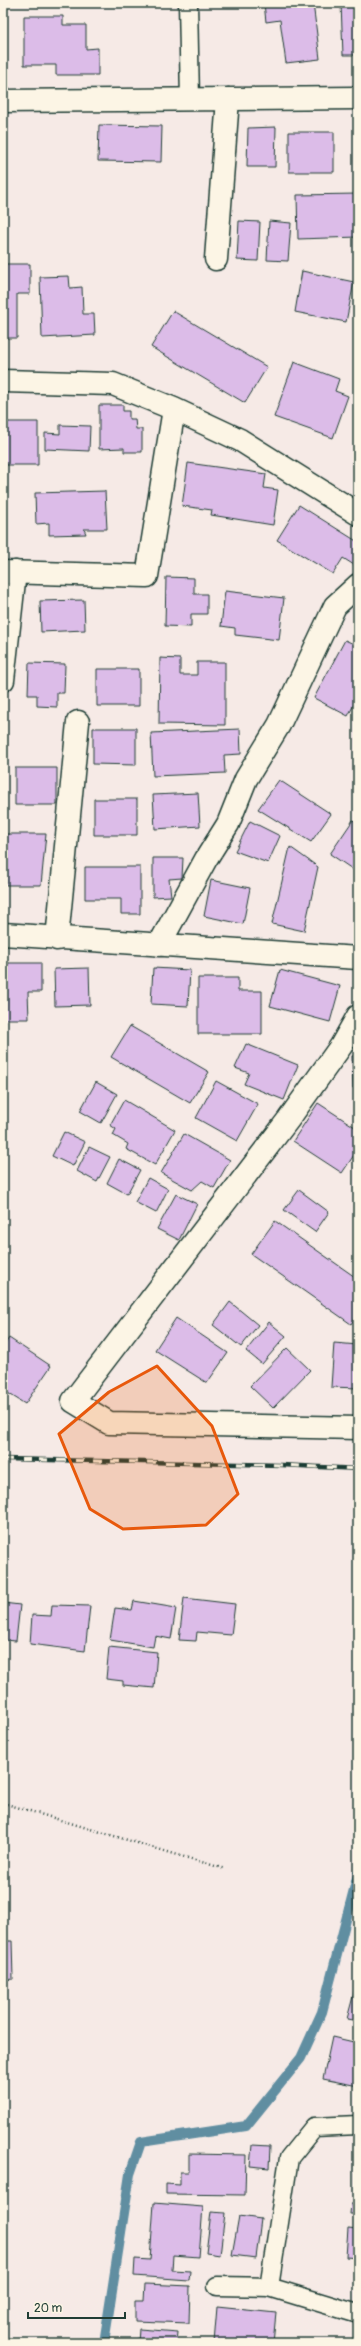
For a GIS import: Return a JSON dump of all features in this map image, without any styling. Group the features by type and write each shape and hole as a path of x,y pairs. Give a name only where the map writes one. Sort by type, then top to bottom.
{"street":[{"path":"3,101 358,98"},
{"path":"216,259 228,100"},
{"path":"3,381 113,384 174,408 240,440 358,514"},
{"path":"3,680 9,572 147,576 174,408"},
{"path":"159,945 206,859 228,824 246,779 279,724 335,606 358,585"},
{"path":"57,939 78,722"},
{"path":"3,934 57,939 358,958"},
{"path":"358,1016 341,1046 288,1120 73,1401 109,1423 358,1428"}],"lane":[{"path":"188,3 190,100"},
{"path":"269,2287 289,2158 314,2127 358,2125"},
{"path":"217,2286 269,2287 358,2314"}],"path":[{"path":"3,1803 225,1869"}],"highlighted area":[{"path":"157,1366 212,1426 238,1494 206,1525 123,1529 90,1509 59,1434 109,1392"}],"building":[{"path":"264,3 313,3 320,59 286,63 280,20 266,22"},
{"path":"341,3 358,3 358,55 343,55"},
{"path":"24,16 63,16 63,25 86,25 86,49 98,48 98,75 56,75 56,65 24,65"},
{"path":"99,125 162,126 161,162 98,161"},
{"path":"276,127 275,167 247,167 248,128"},
{"path":"289,132 334,132 334,172 289,172"},
{"path":"358,194 358,237 298,239 297,195"},
{"path":"239,221 260,222 258,261 237,260"},
{"path":"269,221 291,223 288,261 267,260"},
{"path":"3,264 30,264 30,294 17,294 17,338 3,338"},
{"path":"302,271 354,282 346,322 295,312"},
{"path":"69,276 70,288 82,287 83,314 94,314 95,335 42,338 40,277"},
{"path":"173,311 267,367 245,403 151,347"},
{"path":"294,362 339,379 335,391 348,396 333,438 274,417"},
{"path":"99,405 123,405 123,411 129,411 129,419 135,419 136,429 142,429 142,452 124,452 124,448 99,449"},
{"path":"3,422 38,422 38,465 3,465"},
{"path":"60,425 90,426 89,451 45,449 45,433 60,434"},
{"path":"188,463 266,474 264,488 278,490 273,525 211,515 212,510 182,506"},
{"path":"105,491 107,529 84,529 86,534 49,535 49,523 36,524 35,493"},
{"path":"299,505 358,542 358,559 354,565 343,558 333,574 277,540"},
{"path":"166,577 194,578 194,594 207,594 207,614 191,614 191,627 165,626"},
{"path":"225,591 284,598 279,640 235,635 235,628 221,626"},
{"path":"84,600 85,630 41,632 40,601"},
{"path":"345,640 358,646 358,697 348,716 314,698"},
{"path":"160,658 180,659 180,675 197,675 197,662 225,662 225,725 159,724"},
{"path":"29,663 65,664 64,693 57,693 57,707 37,706 37,695 28,695"},
{"path":"97,669 139,669 139,706 97,706"},
{"path":"93,728 136,728 136,765 93,764"},
{"path":"240,729 241,754 224,755 225,773 153,776 151,733"},
{"path":"15,768 57,768 57,805 15,805"},
{"path":"279,780 331,814 311,842 258,809"},
{"path":"198,793 200,826 155,829 153,795"},
{"path":"94,799 137,799 137,835 94,835"},
{"path":"353,820 358,823 358,873 330,854"},
{"path":"250,821 280,836 268,863 235,851"},
{"path":"4,834 46,834 41,885 6,885"},
{"path":"290,847 318,867 304,931 272,924"},
{"path":"153,858 183,858 182,878 169,879 171,896 153,897"},
{"path":"85,867 140,867 140,914 121,914 121,899 85,899"},
{"path":"211,880 250,888 243,924 204,916"},
{"path":"3,963 41,963 41,992 28,992 29,1019 3,1019"},
{"path":"89,968 90,1005 55,1006 54,969"},
{"path":"153,968 190,970 188,1006 151,1004"},
{"path":"280,970 340,986 330,1022 270,1006"},
{"path":"198,978 238,978 238,991 262,991 262,1034 198,1034"},
{"path":"130,1026 209,1072 190,1103 111,1057"},
{"path":"246,1044 298,1065 284,1100 244,1084 249,1073 235,1068"},
{"path":"352,1056 358,1056 358,1088 353,1088"},
{"path":"216,1081 258,1104 237,1141 196,1118"},
{"path":"96,1082 117,1094 101,1123 80,1111"},
{"path":"124,1100 175,1130 155,1165 126,1149 128,1144 113,1135 116,1129 110,1125"},
{"path":"318,1103 358,1129 358,1149 342,1173 293,1141"},
{"path":"64,1132 85,1142 73,1166 52,1156"},
{"path":"184,1134 230,1160 214,1188 202,1181 192,1190 161,1173"},
{"path":"89,1147 110,1157 97,1182 77,1171"},
{"path":"119,1159 140,1170 127,1194 107,1183"},
{"path":"148,1178 168,1189 156,1213 135,1202"},
{"path":"299,1190 329,1212 315,1232 284,1210"},
{"path":"176,1194 197,1204 179,1240 157,1229"},
{"path":"275,1221 358,1279 358,1314 351,1324 251,1254"},
{"path":"230,1302 258,1325 241,1347 213,1325"},
{"path":"176,1318 228,1353 207,1383 155,1350"},
{"path":"269,1322 286,1336 262,1364 246,1351"},
{"path":"9,1338 51,1366 25,1404 3,1390 3,1347"},
{"path":"334,1343 358,1345 358,1388 331,1387"},
{"path":"287,1348 310,1370 273,1408 250,1386"},
{"path":"184,1598 235,1604 231,1635 197,1632 196,1641 179,1640"},
{"path":"134,1601 176,1608 171,1639 155,1636 153,1647 110,1640 115,1608 132,1610"},
{"path":"3,1603 20,1605 16,1641 3,1640"},
{"path":"52,1605 90,1606 85,1651 30,1644 32,1615 51,1616"},
{"path":"109,1647 157,1652 154,1688 123,1685 123,1681 106,1679"},
{"path":"3,1941 12,1941 13,1979 3,1980"},
{"path":"355,1989 358,1990 358,2021 347,2019"},
{"path":"332,2037 358,2043 358,2086 323,2079"},
{"path":"356,2144 358,2144 358,2186 356,2186"},
{"path":"252,2145 270,2146 269,2168 250,2166"},
{"path":"189,2154 246,2155 245,2195 166,2194 166,2184 180,2185 180,2172 189,2172"},
{"path":"154,2203 203,2207 199,2257 173,2255 172,2270 190,2271 189,2280 134,2276 135,2259 150,2260"},
{"path":"351,2204 358,2204 358,2214 350,2214"},
{"path":"211,2212 225,2213 220,2255 206,2253"},
{"path":"239,2216 261,2219 256,2258 232,2255"},
{"path":"348,2228 358,2229 358,2258 346,2257"},
{"path":"145,2284 190,2286 189,2323 135,2321 135,2301 144,2301"},
{"path":"217,2307 276,2313 273,2343 214,2343"},
{"path":"139,2329 178,2332 177,2343 138,2343"}],"waterway":[{"path":"104,2343 130,2174 141,2142 246,2126 301,2058 322,2012 358,1874"}],"railway":[{"path":"3,1459 282,1465 358,1469"}]}
